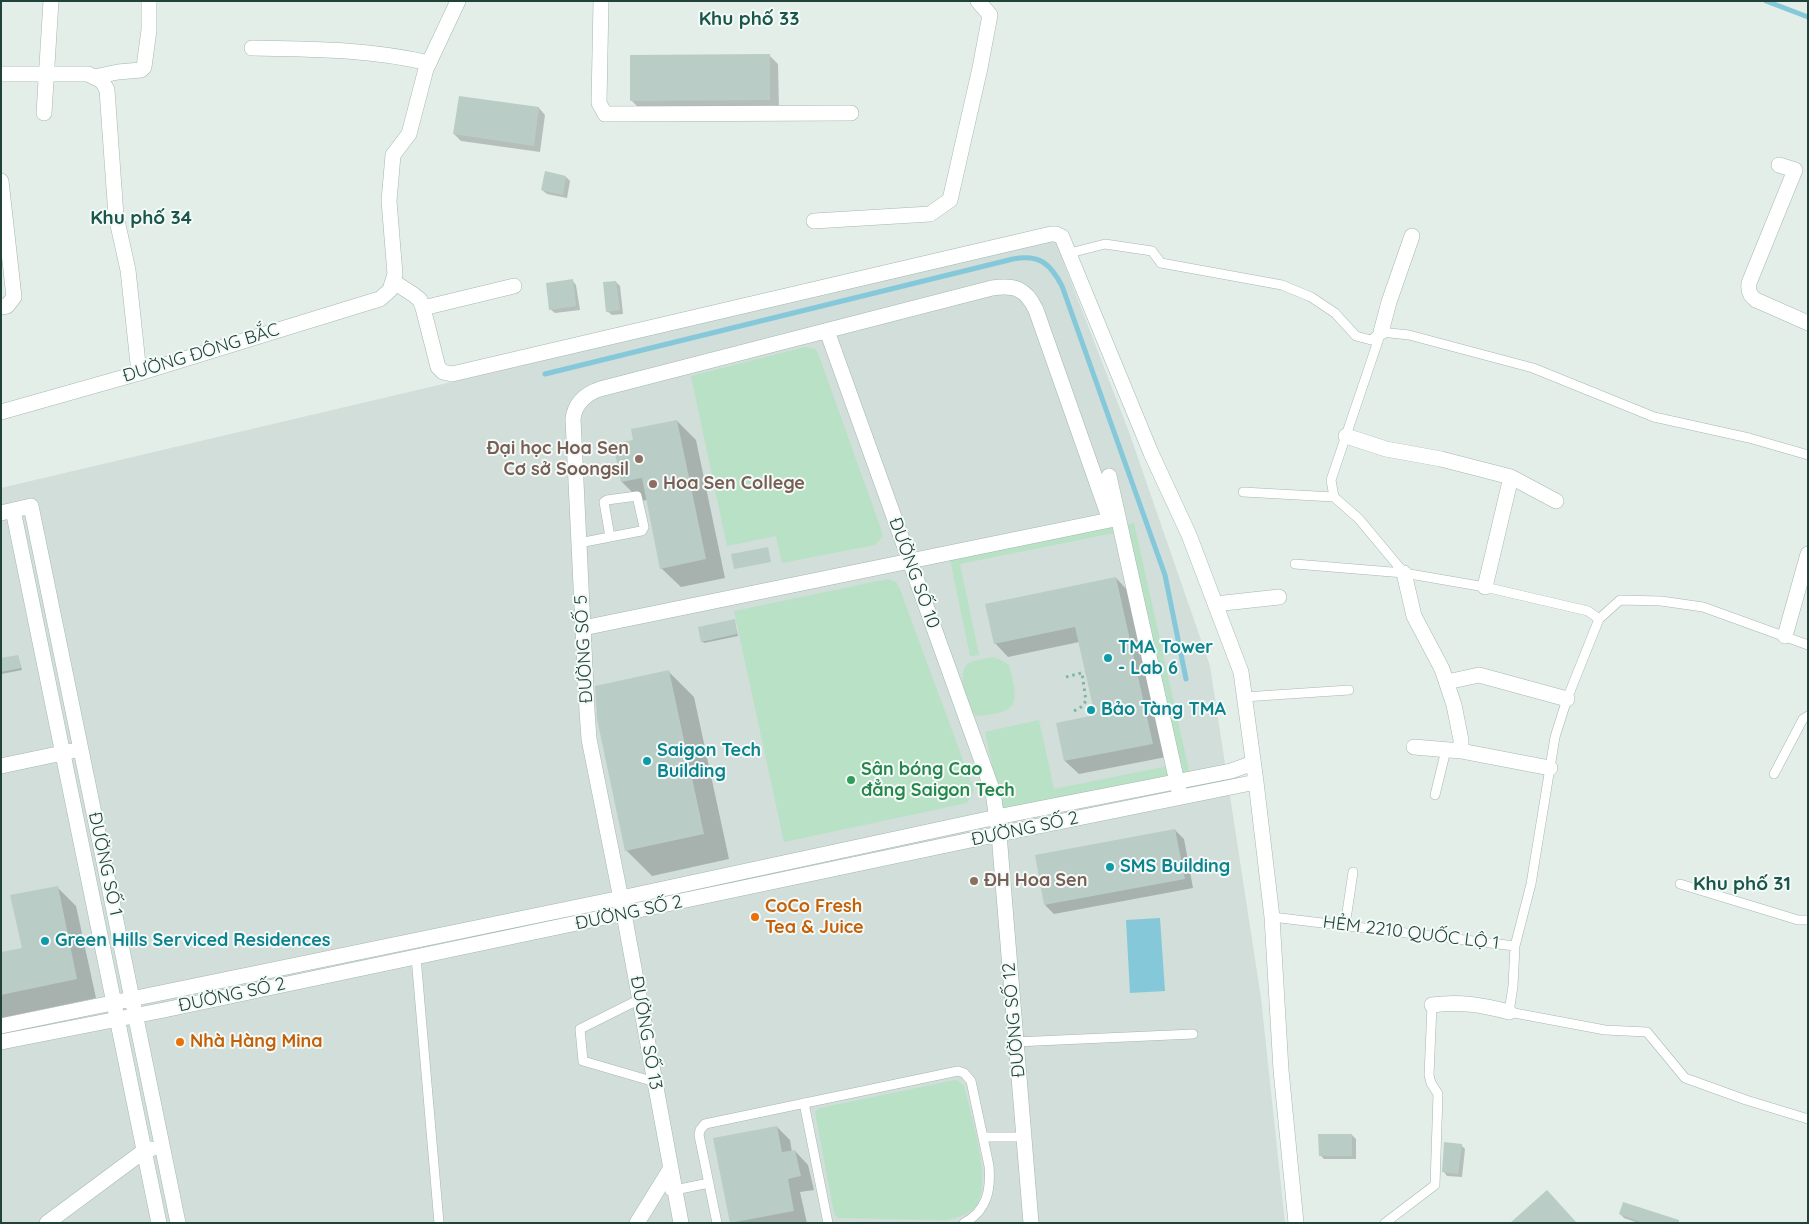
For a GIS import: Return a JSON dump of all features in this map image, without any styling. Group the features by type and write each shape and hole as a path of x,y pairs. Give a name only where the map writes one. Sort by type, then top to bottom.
{"street":[{"path":"44,113 48,74 51,1"},
{"path":"94,77 118,72 137,71 144,67 149,30 149,1"},
{"path":"458,1 429,63 408,134 393,155 389,201 396,265 394,282 420,300 438,367 443,372 452,374 1051,234 1062,237 1151,453 1189,536 1241,672 1272,917 1281,1070 1296,1223"},
{"path":"601,1 599,103 605,114 851,113"},
{"path":"814,220 930,214 950,200 990,15 978,1"},
{"path":"252,48 340,49 394,55 429,63"},
{"path":"1,74 88,74 102,82 107,90 116,216 128,270 139,372"},
{"path":"1779,165 1795,170 1748,289 1756,300 1808,323"},
{"path":"1,181 14,297 7,306 1,307"},
{"path":"1382,332 1389,302 1412,236"},
{"name":"ĐƯỜNG ĐÔNG BẮC","path":"1,412 380,299 390,290 394,282"},
{"path":"423,308 514,286"},
{"path":"583,628 1110,520 1036,310 1024,292 1009,287 992,288 827,331"},
{"name":"ĐƯỜNG SỐ 5","path":"621,898 589,739 573,419 576,406 582,398 600,389 827,331"},
{"name":"ĐƯỜNG SỐ 10","path":"827,331 993,792 997,817"},
{"path":"1346,436 1386,449 1441,459 1512,477 1556,501"},
{"path":"1109,476 1180,797"},
{"path":"1485,587 1512,477"},
{"name":"ĐƯỜNG SỐ 1","path":"159,1223 37,626 7,512 31,506 178,1223"},
{"path":"1785,636 1808,554"},
{"path":"1404,574 1414,616 1447,682 1461,740 1453,751"},
{"path":"1215,604 1279,597"},
{"path":"37,626 55,623"},
{"path":"1447,682 1479,675 1567,699"},
{"path":"1414,747 1453,751 1550,768"},
{"path":"1,766 81,749"},
{"name":"ĐƯỜNG SỐ 2","path":"1,1026 621,898 997,817 1230,771 1254,763"},
{"name":"ĐƯỜNG SỐ 2","path":"1,1042 136,1016 999,834 1256,782"},
{"name":"ĐƯỜNG SỐ 12","path":"997,817 1031,1223"},
{"path":"824,854 828,870"},
{"path":"88,879 107,875"},
{"name":"ĐƯỜNG SỐ 13","path":"621,898 681,1223"},
{"path":"1432,1006 1451,1002 1485,1006 1509,1012"},
{"path":"46,1223 144,1151 162,1147"},
{"path":"637,1223 671,1168"}],"lane":[{"path":"1070,253 1105,244 1152,251 1161,264 1282,285 1312,297 1335,313 1356,336 1370,340 1382,332 1409,335 1533,368 1654,417 1749,438 1808,455"},
{"path":"1382,332 1331,480 1334,497 1358,519 1404,574"},
{"path":"1243,492 1334,497"},
{"path":"579,543 610,537 641,531 644,528 636,496 604,502 610,537"},
{"path":"1295,564 1404,574 1485,587 1588,611 1599,619"},
{"path":"1515,946 1531,884 1555,737 1567,699 1599,619 1620,600 1661,601 1703,607 1808,645"},
{"path":"1244,697 1349,690"},
{"path":"1774,774 1803,719 1808,716"},
{"path":"1435,795 1453,751"},
{"path":"1345,926 1353,872"},
{"path":"1680,884 1798,920 1808,920"},
{"name":"HẺM 2210 QUỐC LỘ 1","path":"1272,917 1515,946 1513,986 1509,1012"},
{"path":"416,957 439,1223"},
{"path":"640,999 580,1029 583,1061 655,1082"},
{"path":"1385,1223 1435,1185 1438,1094 1429,1075 1432,1006"},
{"path":"1509,1012 1605,1030 1647,1032 1685,1078 1808,1120"},
{"path":"1015,1042 1193,1034"},
{"path":"717,1223 700,1135 702,1126 708,1123 804,1103 954,1072 962,1072 971,1081 989,1166 988,1193 983,1207 964,1223"},
{"path":"804,1103 828,1223"},
{"path":"983,1137 1024,1137"},
{"path":"655,1194 709,1183"}],"path":[{"path":"1066,677 1083,673 1086,701 1074,711"}],"shaded area":[{"path":"1055,240 1129,432 1210,666 1261,998 1285,1223 1,1223 1,488"}],"green space":[{"path":"805,347 815,349 818,353 882,532 882,537 875,545 782,563 776,536 727,546 691,376"},
{"path":"1134,523 1189,771 1002,810 985,732 1039,720 1054,789 1178,764 1129,530 960,564 979,655 970,656 950,559"},
{"path":"888,579 896,582 899,587 974,790 967,803 784,842 734,611"},
{"path":"992,657 1009,665 1015,697 1010,707 1005,711 977,716 969,712 963,686 963,672 965,666 969,663"},
{"path":"955,1080 964,1086 979,1148 982,1183 980,1197 975,1207 962,1216 947,1220 838,1218 834,1213 815,1112 820,1108"}],"water":[{"path":"1160,918 1165,991 1130,993 1126,920"}],"building":[{"path":"770,54 770,100 630,101 630,55"},
{"path":"459,96 539,107 534,146 453,134"},
{"path":"545,171 566,176 563,195 541,190"},
{"path":"573,279 576,306 549,310 546,283"},
{"path":"616,281 620,310 606,312 603,282"},
{"path":"677,420 706,559 660,569 642,478 621,482 613,444 633,440 631,429"},
{"path":"768,547 771,562 734,569 731,554"},
{"name":"TMA Tower - Lab 6","path":"1116,577 1153,744 1064,761 1056,723 1095,715 1075,627 994,644 985,604"},
{"path":"735,619 737,634 701,642 698,627"},
{"path":"18,655 21,668 1,672 1,658"},
{"name":"Saigon Tech Building","path":"669,670 704,834 625,851 597,719 595,686"},
{"name":"SMS Building","path":"1175,829 1185,879 1044,905 1035,855"},
{"name":"Green Hills Serviced Residences","path":"58,886 77,979 1,995 1,952 22,948 10,895"},
{"path":"777,1126 782,1152 795,1150 801,1176 788,1179 794,1211 730,1223 713,1138"},
{"path":"1318,1134 1352,1134 1352,1156 1319,1156"},
{"path":"1444,1142 1462,1144 1458,1174 1442,1172"},
{"path":"1547,1190 1577,1223 1510,1223"},
{"path":"1623,1202 1679,1220 1679,1223 1644,1223 1619,1214"}],"waterway":[{"path":"1766,1 1808,17"},
{"path":"545,374 1013,259 1037,259 1053,271 1062,286 1165,575 1186,679"}],"place":[{"name":"Đại học Hoa Sen Cơ sở Soongsil","path":"639,459"},
{"name":"Hoa Sen College","path":"653,484"},
{"name":"TMA Tower - Lab 6","path":"1108,658"},
{"name":"Bảo Tàng TMA","path":"1091,710"},
{"name":"Saigon Tech Building","path":"647,761"},
{"name":"Sân bóng Cao đẳng Saigon Tech","path":"851,780"},
{"name":"SMS Building","path":"1110,867"},
{"name":"ĐH Hoa Sen","path":"974,881"},
{"name":"CoCo Fresh Tea & Juice","path":"755,917"},
{"name":"Green Hills Serviced Residences","path":"45,941"},
{"name":"Nhà Hàng Mina","path":"180,1042"}],"district":[{"name":"Khu phố 33","path":"749,19"},
{"name":"Khu phố 34","path":"141,218"},
{"name":"Khu phố 31","path":"1742,884"}]}
